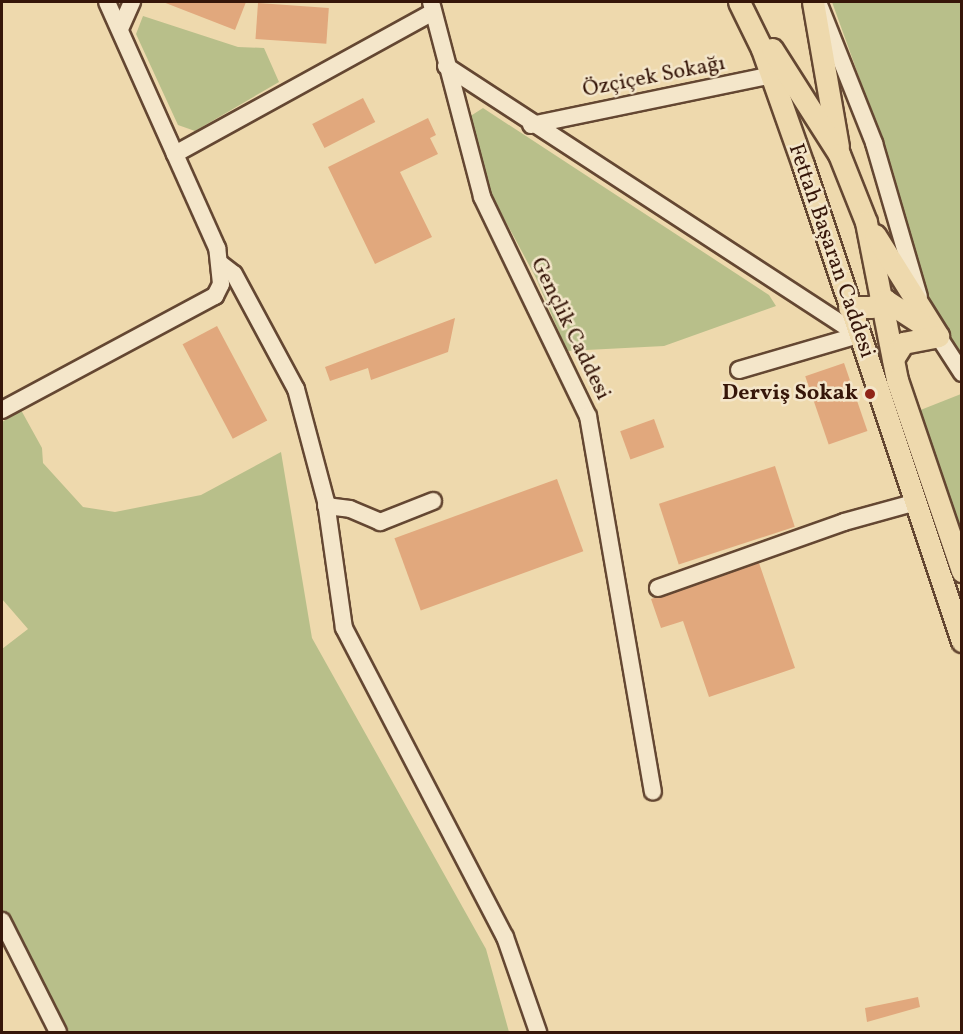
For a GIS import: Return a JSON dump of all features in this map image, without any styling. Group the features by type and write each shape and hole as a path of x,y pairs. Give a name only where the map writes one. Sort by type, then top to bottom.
{"main road":[{"name":"Fettah Başaran Caddesi","path":"739,2 783,85 839,154 866,222 885,300 893,359 962,571"},
{"name":"Fettah Başaran Caddesi","path":"750,2 783,85 803,165 914,503 962,641"},
{"path":"803,165 818,153 839,154 813,2"},
{"path":"783,85 825,82"},
{"path":"866,222 921,304 938,336"},
{"path":"849,307 871,307 885,300 938,336"},
{"path":"893,359 903,343 938,336"}],"street":[{"path":"2,410 215,296 221,284 221,264 175,153 107,2"},
{"path":"120,29 132,2"},
{"path":"818,2 874,143 921,304"},
{"path":"175,153 432,7"},
{"name":"Gençlik Caddesi","path":"432,7 482,197 588,416 653,791"},
{"path":"446,65 531,125 859,335"},
{"name":"Özçiçek Sokağı","path":"531,125 783,85"},
{"path":"221,264 234,274 296,389 326,506 344,628 360,668 505,937 538,1032"},
{"path":"739,370 859,335"},
{"path":"938,336 962,373"},
{"path":"326,506 350,509 380,522 433,501"},
{"path":"658,588 844,522 914,503"},
{"path":"2,922 53,1032"},
{"path":"2,922 58,1032"}],"green space":[{"path":"832,2 961,2 961,356 928,303 893,171"},
{"path":"143,16 238,47 264,48 279,82 195,131 178,125 136,34"},
{"path":"483,108 769,295 776,306 664,346 567,351 536,278 491,194 469,117"},
{"path":"961,394 961,535 918,411"},
{"path":"21,410 42,448 43,463 83,507 115,512 201,495 281,452 312,638 486,949 509,1032 67,1032 2,909 2,649 28,629 2,599 2,422"}],"building":[{"path":"163,2 246,2 235,30"},
{"path":"258,3 329,8 326,44 255,39"},
{"path":"363,98 375,122 324,148 312,124"},
{"path":"428,118 436,135 430,138 438,154 400,172 432,237 375,264 328,167"},
{"path":"455,318 448,352 371,380 368,368 330,381 325,367"},
{"path":"217,326 267,420 233,439 183,344"},
{"path":"844,363 867,431 829,444 805,376"},
{"path":"654,419 664,447 630,460 620,431"},
{"path":"775,466 795,527 679,565 659,504"},
{"path":"557,479 583,551 421,611 394,538"},
{"path":"759,563 795,668 709,697 683,621 661,628 651,599"},
{"path":"918,997 920,1007 867,1022 865,1008"}],"place":[{"name":"Derviş Sokak","path":"870,394"}]}
